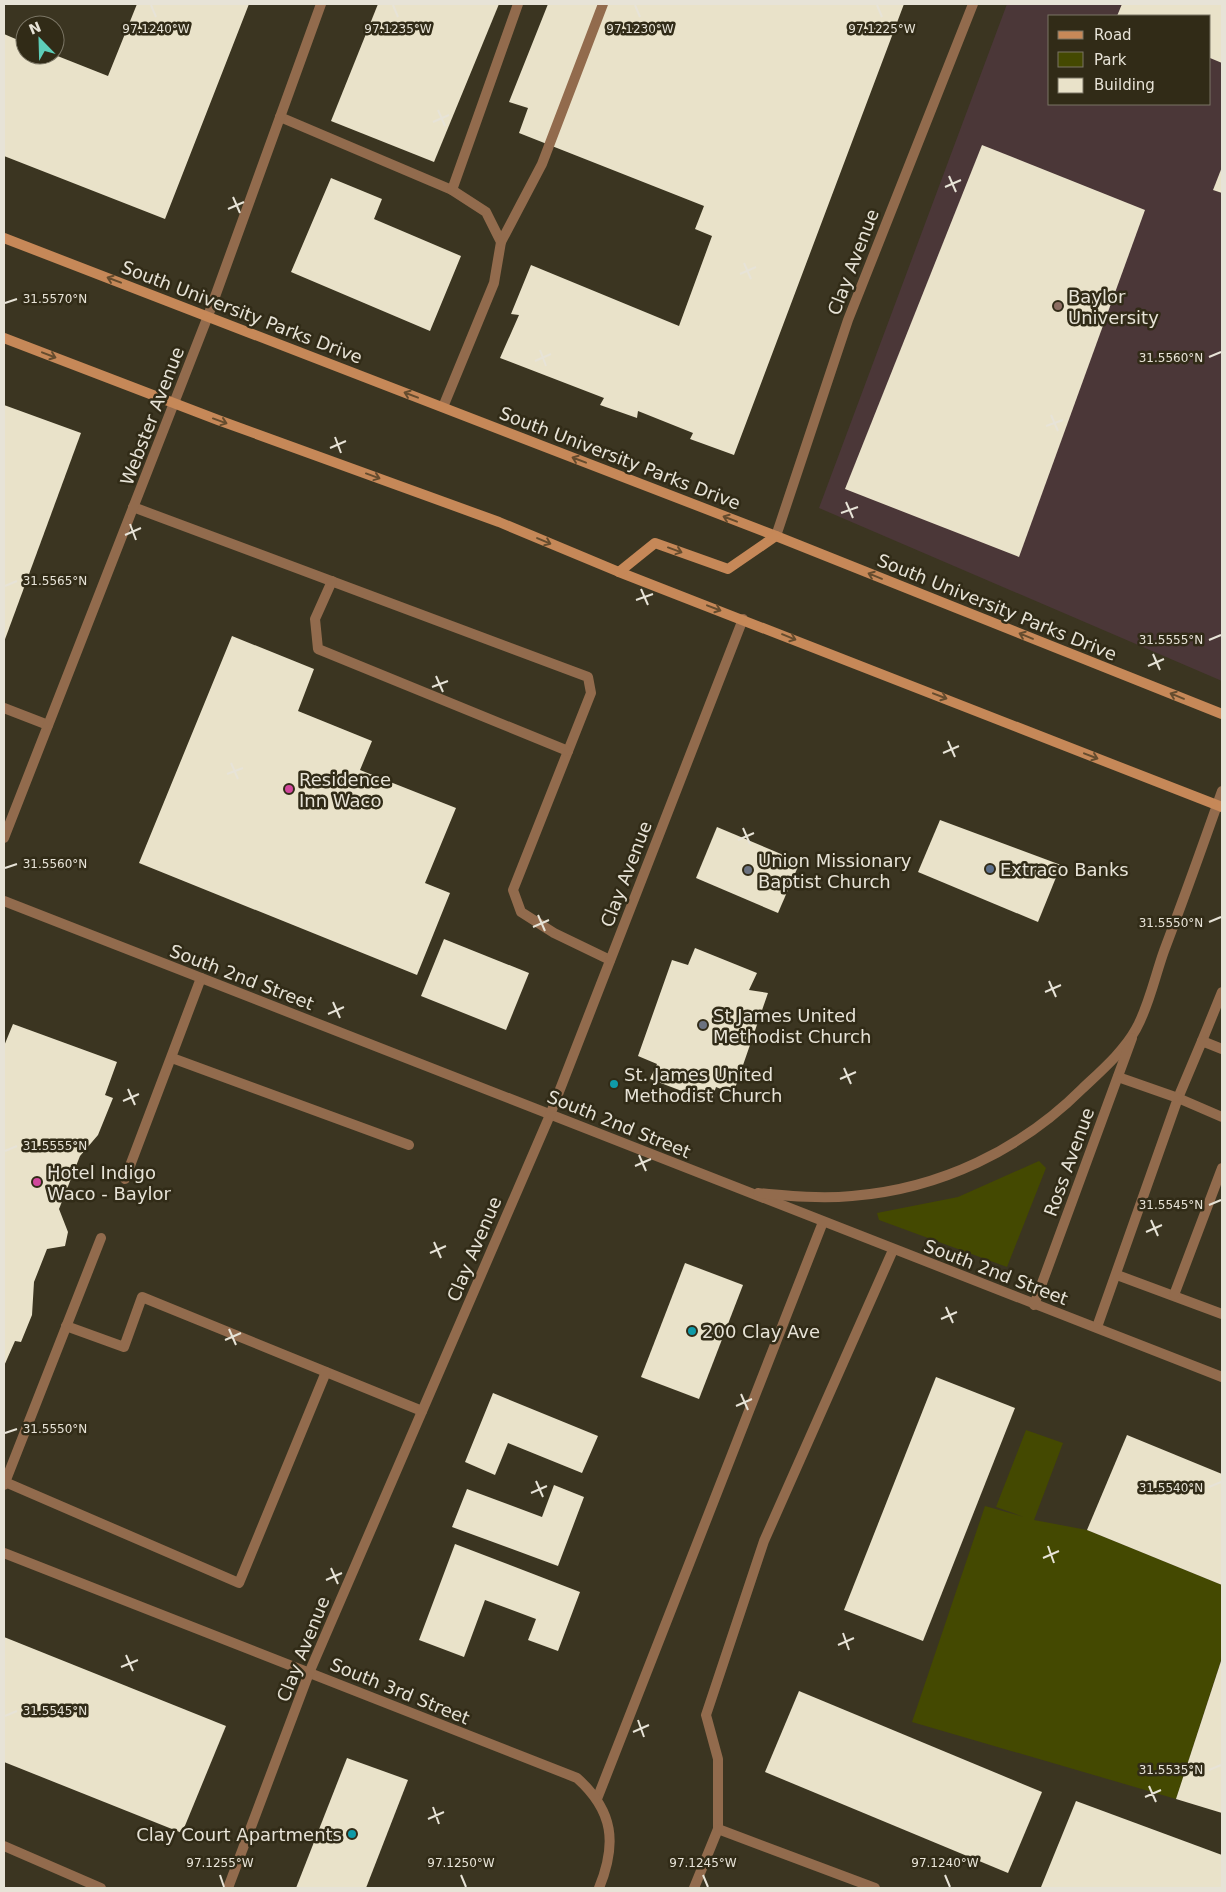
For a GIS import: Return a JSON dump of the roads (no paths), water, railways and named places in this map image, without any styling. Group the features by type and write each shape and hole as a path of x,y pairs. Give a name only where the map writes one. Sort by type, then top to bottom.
{"main road":[{"name":"South University Parks Drive","path":"4,238 776,536 1222,714"},
{"path":"4,338 174,403 499,522 619,572 1220,806"},
{"path":"619,572 655,543 728,569 776,536"}],"street":[{"name":"Webster Avenue","path":"4,838 208,316 321,4"},
{"path":"452,190 518,4"},
{"path":"443,407 494,284 500,242 542,164 603,4"},
{"name":"Clay Avenue","path":"776,536 848,320 973,4"},
{"path":"280,117 452,190 486,212 500,242"},
{"path":"134,507 588,677 591,693 514,890 520,912 554,933 610,960"},
{"path":"332,581 315,619 318,649 568,751"},
{"name":"Clay Avenue","path":"228,1888 309,1673 550,1115 743,619"},
{"path":"4,708 48,725"},
{"name":"Ross Avenue","path":"1034,1305 1220,806 1222,791"},
{"name":"South 2nd Street","path":"4,901 1222,1377"},
{"path":"125,1179 201,978"},
{"path":"1097,1327 1117,1275 1178,1098 1222,992"},
{"path":"747,1192 812,1198 884,1193 928,1182 977,1164 1017,1142 1060,1112 1106,1066 1136,1030"},
{"path":"1202,1041 1222,1049"},
{"path":"172,1058 409,1145"},
{"path":"1118,1078 1178,1098 1222,1117"},
{"path":"1174,1295 1222,1168"},
{"path":"597,1799 823,1222"},
{"path":"101,1238 4,1483 239,1583 326,1372"},
{"path":"694,1888 718,1829 718,1758 706,1715 764,1540 894,1250"},
{"path":"1117,1275 1222,1314"},
{"path":"66,1326 124,1347 142,1297 422,1411"},
{"name":"South 3rd Street","path":"4,1553 577,1778 597,1799 606,1818 611,1840 610,1857 599,1888"},
{"path":"718,1829 875,1888"},
{"path":"4,1846 101,1888"}],"place":[{"name":"Baylor University","path":"1058,306"},
{"name":"Residence Inn Waco","path":"289,789"},
{"name":"Extraco Banks","path":"990,869"},
{"name":"Union Missionary Baptist Church","path":"748,870"},
{"name":"St James United Methodist Church","path":"703,1025"},
{"name":"St. James United Methodist Church","path":"614,1084"},
{"name":"Hotel Indigo Waco - Baylor","path":"37,1182"},
{"name":"200 Clay Ave","path":"692,1331"},
{"name":"Clay Court Apartments","path":"352,1834"}]}
